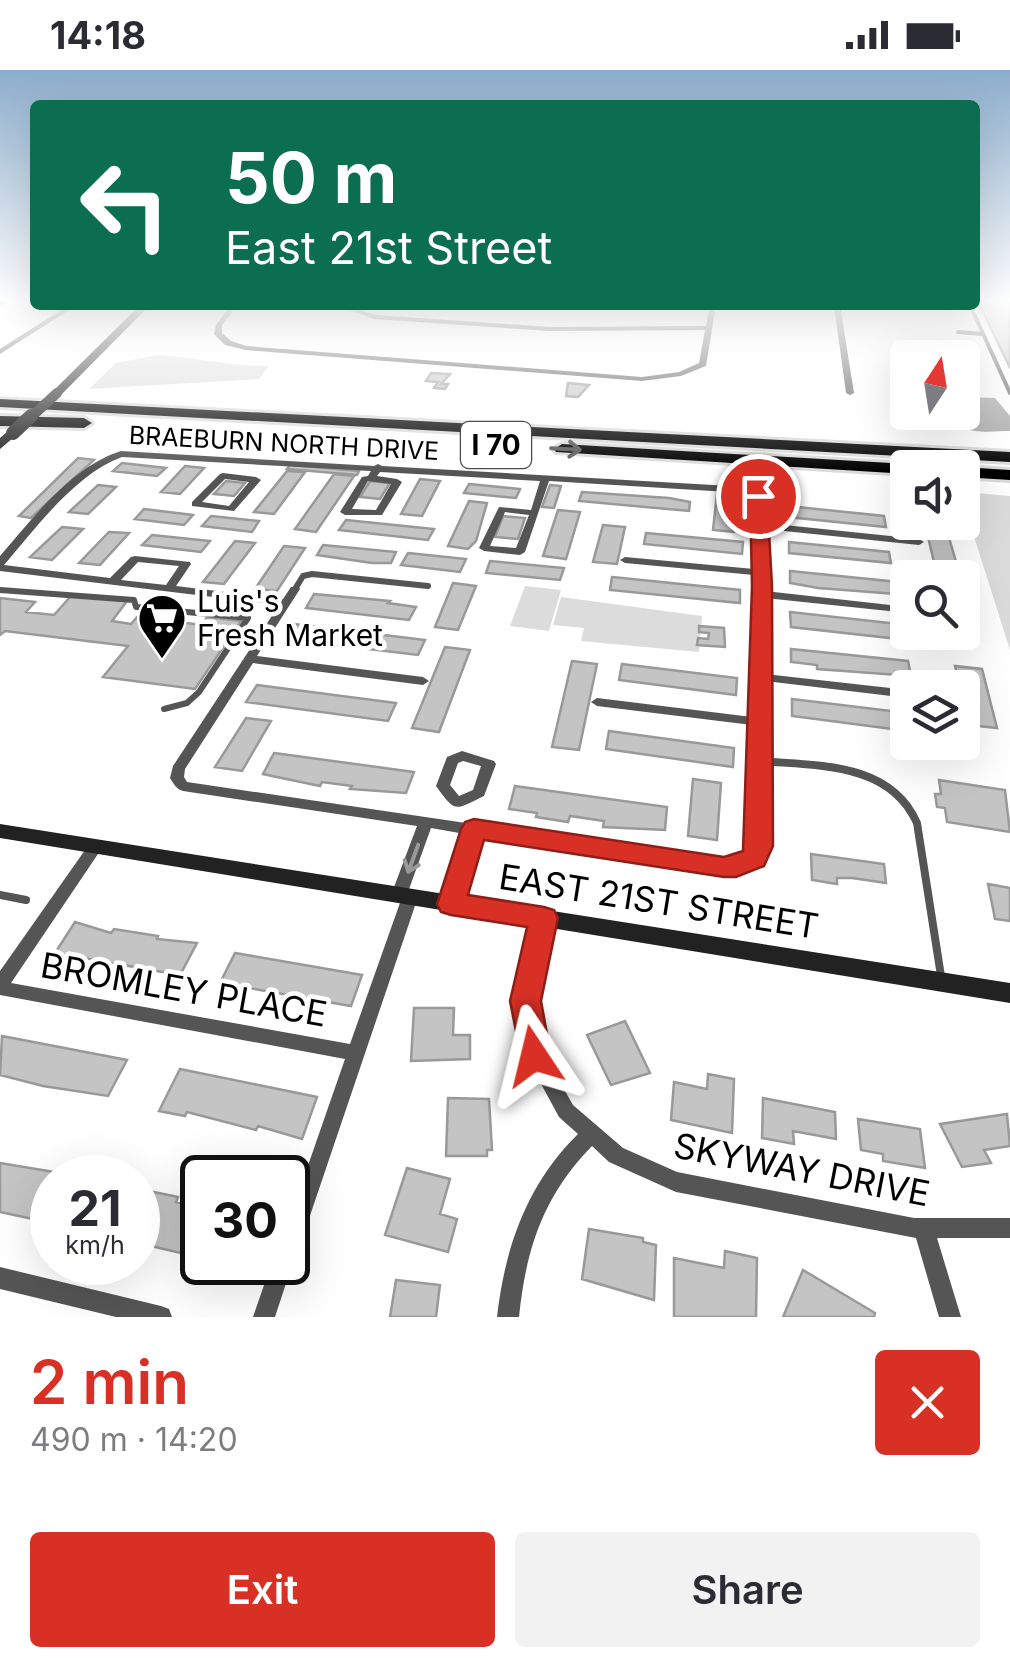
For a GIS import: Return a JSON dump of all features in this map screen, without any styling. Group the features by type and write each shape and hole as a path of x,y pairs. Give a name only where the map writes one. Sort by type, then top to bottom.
{"highway":[{"path":"0,394 355,422"},
{"name":"I 70","path":"0,404 355,422 890,459"},
{"name":"I 70","path":"0,420 890,459"},
{"name":"I 70","path":"980,457 1010,456"},
{"path":"980,473 1010,474"}],"main road":[{"path":"0,445 93,356"},
{"name":"EAST 21ST STREET","path":"0,831 1010,993"}],"street":[{"path":"338,356 657,378 681,374 702,364 704,356"},
{"path":"845,356 850,393"},
{"name":"BRAEBURN NORTH DRIVE","path":"0,566 39,517 111,456 253,460 739,488 760,498 761,526"},
{"path":"241,477 253,460"},
{"path":"371,478 378,467"},
{"path":"394,480 400,468"},
{"path":"219,477 241,477 256,480 233,508 195,504 219,477"},
{"path":"534,512 499,511 484,548 522,551 546,477"},
{"path":"365,479 394,480 397,482 378,514 345,512 365,479"},
{"path":"760,761 761,526 919,542"},
{"path":"112,582 135,559 186,564 169,589"},
{"path":"625,560 762,574"},
{"path":"0,566 286,603"},
{"path":"295,589 250,659 423,681"},
{"path":"762,594 890,608"},
{"name":"EAST 21ST STREET","path":"250,659 178,768 178,781 190,789 724,867 748,862 760,846 760,761"},
{"path":"761,676 890,692"},
{"path":"597,702 760,722"},
{"path":"450,826 457,803"},
{"path":"310,1186 356,1053 426,822"},
{"path":"451,904 474,829"},
{"path":"0,987 95,846"},
{"name":"SKYWAY DRIVE","path":"544,918 526,1001 529,1037 553,1094 590,1135 625,1160 676,1182 924,1229 1010,1228"},
{"name":"BROMLEY PLACE","path":"0,987 356,1053"},
{"path":"508,1317 512,1276 531,1216 560,1166 590,1135"},
{"path":"924,1229 950,1317"},
{"path":"0,1278 161,1317"},
{"path":"264,1317 275,1285"}],"lane":[{"path":"994,356 1010,393"},
{"path":"295,589 303,576 312,574 428,586"},
{"path":"0,590 52,597 89,594 134,600 136,606 248,618 199,692 187,703 164,709"},
{"path":"760,761 876,779 909,800 917,823 942,982"},
{"path":"0,895 26,900"}],"shaded area":[{"path":"169,356 269,366 259,379 89,389 116,363"},
{"path":"980,398 995,398 1010,416 1010,431 971,430 980,430"},
{"path":"980,493 1010,496 1010,650 975,540 980,540"},
{"path":"525,586 561,590 549,631 510,626"},
{"path":"561,597 702,616 699,652 581,641 584,628 553,625"}],"building":[{"path":"431,373 450,374 441,384 448,384 445,389 434,388 438,382 426,381"},
{"path":"568,383 589,385 578,397 566,396"},
{"path":"78,458 94,460 31,518 19,516"},
{"path":"122,463 166,468 157,476 113,471"},
{"path":"290,465 359,471 357,475 287,469"},
{"path":"185,466 204,468 180,494 161,492"},
{"path":"287,471 305,472 274,514 254,512"},
{"path":"334,474 354,476 316,532 295,529"},
{"path":"420,479 440,481 422,516 401,514"},
{"path":"226,481 245,483 234,496 214,494"},
{"path":"370,481 390,483 380,499 360,497"},
{"path":"469,484 520,489 516,498 464,493"},
{"path":"98,485 116,487 88,514 69,512"},
{"path":"550,485 561,486 554,508 542,507"},
{"path":"582,492 669,498 690,502 689,511 579,501"},
{"path":"717,494 737,496 734,532 713,530"},
{"path":"469,501 487,503 476,541 468,549 448,546"},
{"path":"788,506 884,516 886,527 788,517"},
{"path":"144,509 193,515 184,525 135,519"},
{"path":"558,510 580,512 566,559 543,556"},
{"path":"211,516 259,521 252,532 202,526"},
{"path":"503,516 525,518 518,539 495,537"},
{"path":"346,520 434,529 428,540 339,530"},
{"path":"603,525 625,527 617,564 593,562"},
{"path":"62,527 83,529 52,560 30,557"},
{"path":"109,532 129,533 100,565 79,563"},
{"path":"646,533 743,542 742,554 644,544"},
{"path":"152,535 210,541 201,552 142,545"},
{"path":"929,540 950,540 955,560 934,560"},
{"path":"235,541 255,543 224,584 203,582"},
{"path":"789,542 889,552 890,560 890,563 789,553"},
{"path":"323,545 396,552 391,563 372,563 317,555"},
{"path":"284,546 305,548 277,591 255,589"},
{"path":"408,553 466,559 460,572 401,565"},
{"path":"490,561 564,568 560,580 486,573"},
{"path":"790,571 890,581 890,594 818,588 790,583"},
{"path":"612,577 740,590 740,603 610,590"},
{"path":"453,583 476,586 458,630 435,627"},
{"path":"314,594 416,607 409,620 306,608"},
{"path":"71,596 127,601 112,621 131,624 137,617 202,625 207,617 241,621 195,689 103,677 128,646 5,631 0,635 0,598 35,602 26,612 54,615"},
{"path":"790,612 890,623 890,638 791,627"},
{"path":"294,624 425,640 418,655 285,639"},
{"path":"699,626 724,628 725,647 697,645 698,638 708,639 709,633 699,632"},
{"path":"445,647 470,650 439,732 412,728"},
{"path":"791,649 908,661 910,670 890,670 890,674 817,669 817,665 791,662"},
{"path":"572,661 597,664 579,750 552,747"},
{"path":"622,664 737,678 736,695 619,680"},
{"path":"955,666 982,669 997,728 980,726 980,670 956,670"},
{"path":"257,685 396,703 388,721 246,702"},
{"path":"792,699 890,711 890,729 792,716"},
{"path":"246,718 271,721 242,771 215,767"},
{"path":"609,731 734,748 733,767 606,749"},
{"path":"274,753 414,772 406,793 350,789 352,786 322,782 320,786 263,774"},
{"path":"693,779 721,783 717,840 688,836"},
{"path":"939,780 1005,790 1010,832 947,822 945,808 937,807 935,794 941,794"},
{"path":"515,786 667,807 665,830 603,827 604,821 570,816 568,822 536,817 537,813 509,809"},
{"path":"811,854 884,864 886,883 852,878 837,878 837,884 812,880"},
{"path":"988,884 1010,888 1010,921 995,919"},
{"path":"75,922 111,933 114,929 197,943 180,975 55,953"},
{"path":"235,953 362,975 351,1006 220,983"},
{"path":"414,1008 454,1008 453,1035 470,1035 470,1059 411,1061"},
{"path":"625,1021 650,1073 611,1085 587,1035"},
{"path":"2,1036 127,1060 108,1096 43,1086 0,1075"},
{"path":"180,1069 317,1097 302,1139 187,1112 185,1116 159,1111"},
{"path":"708,1074 734,1079 732,1133 671,1120 674,1082 707,1089"},
{"path":"448,1098 489,1099 492,1150 487,1150 487,1156 446,1156"},
{"path":"763,1098 835,1112 836,1139 793,1131 794,1144 762,1138"},
{"path":"1007,1114 1010,1146 984,1150 991,1163 962,1167 940,1124"},
{"path":"858,1119 920,1129 925,1168 883,1161 883,1154 861,1150"},
{"path":"0,1163 30,1168 30,1218 0,1212"},
{"path":"407,1168 450,1179 440,1214 457,1219 448,1252 385,1235"},
{"path":"160,1193 178,1197 176,1202 180,1203 180,1253 160,1248"},
{"path":"589,1229 643,1238 643,1242 656,1245 654,1300 582,1279"},
{"path":"725,1251 757,1258 756,1317 674,1317 674,1258 724,1268"},
{"path":"803,1270 875,1313 874,1317 783,1317"},
{"path":"396,1280 440,1285 436,1317 390,1317"}],"place":[{"name":"Luis's Fresh Market","path":"162,660"}],"route":[{"path":"534,1056 526,1001 544,918 451,904 474,829 724,867 746,864 758,854 762,586 758,496"}]}
